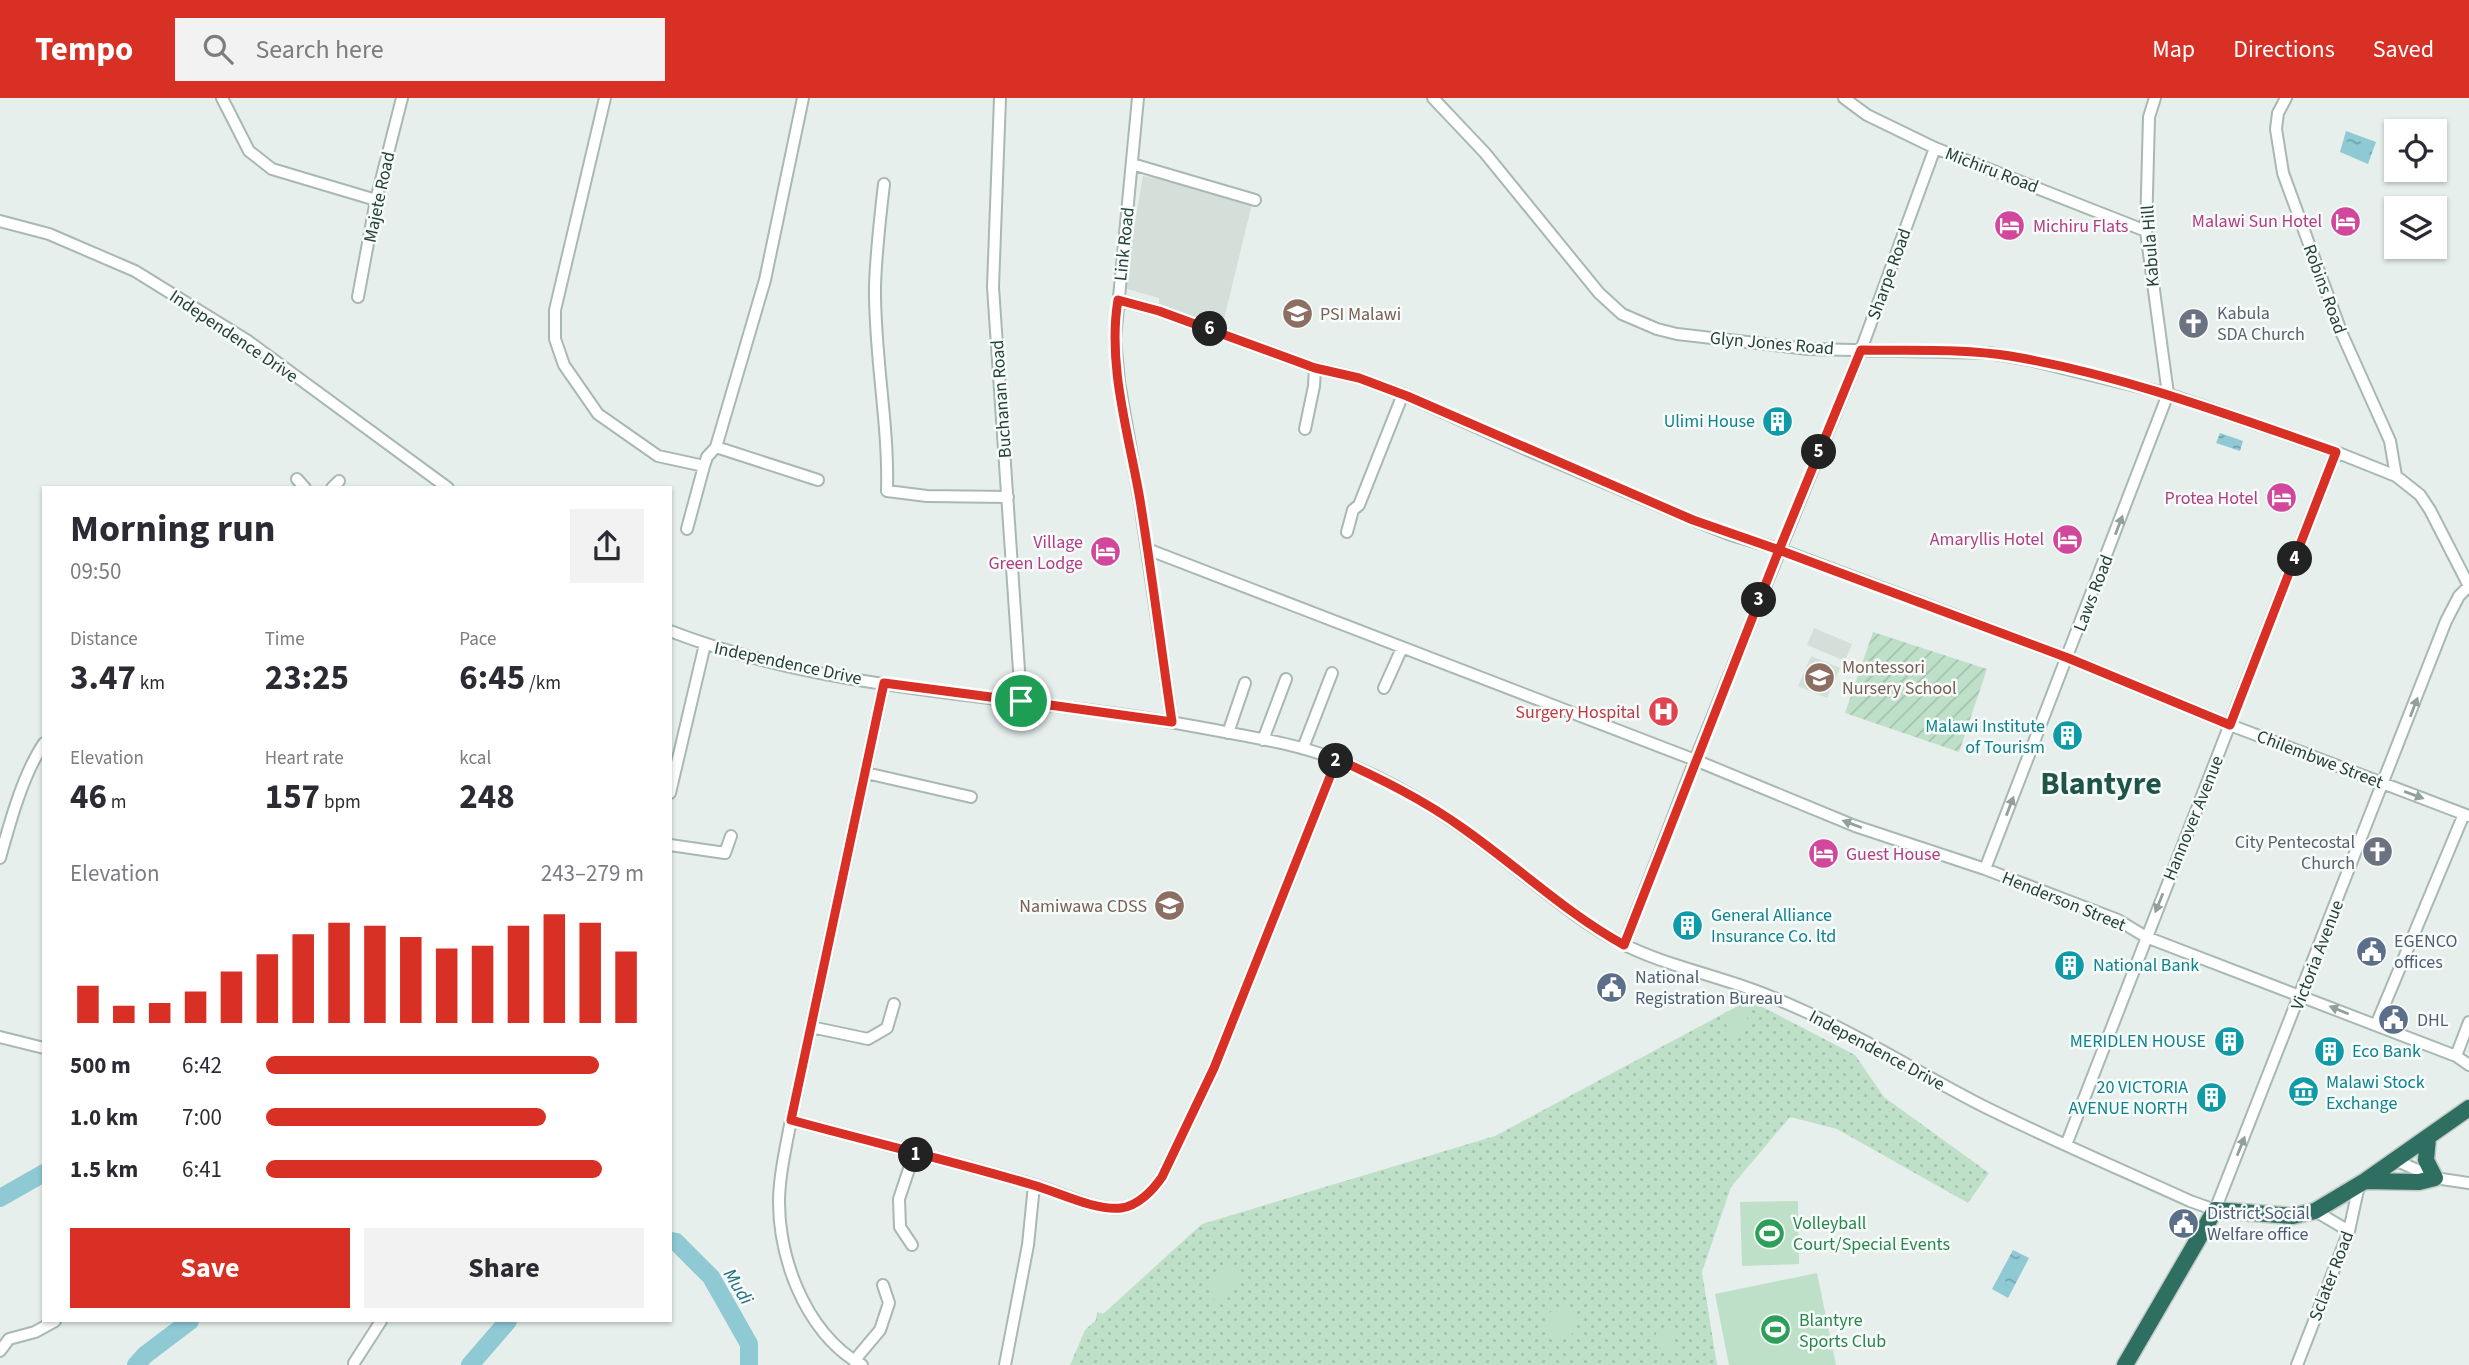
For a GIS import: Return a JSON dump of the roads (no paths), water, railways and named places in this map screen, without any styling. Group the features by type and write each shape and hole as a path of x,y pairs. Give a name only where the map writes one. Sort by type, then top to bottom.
{"highway":[{"path":"2125,1365 2215,1210 2293,1216 2315,1211 2362,1183 2469,1108"},
{"path":"2362,1183 2419,1182 2435,1178 2426,1160 2428,1138"}],"street":[{"path":"222,98 249,150 272,169 376,200"},
{"name":"Majete Road","path":"358,297 376,200 402,98"},
{"path":"605,98 558,299 555,339 564,365 598,414 659,456 704,466"},
{"path":"687,528 704,466 716,447 765,280 803,98"},
{"name":"Buchanan Road","path":"1000,98 993,287 1021,701"},
{"name":"Link Road","path":"1138,98 1115,338 1119,382 1172,722"},
{"name":"Glyn Jones Road","path":"1433,98 1499,169 1584,277 1609,305 1622,314 1677,334 1808,349 1961,351 2010,356 2168,394 2336,452 2396,476 2420,495 2430,510 2469,586"},
{"name":"Michiru Road","path":"1844,98 1867,115 1936,148 2146,231"},
{"name":"Kabula Hill","path":"2155,98 2150,117 2146,231 2168,394"},
{"name":"Robins Road","path":"2286,98 2278,113 2276,129 2283,173 2342,334 2390,441 2396,476"},
{"name":"Sharpe Road","path":"1624,945 1695,760 1861,350 1936,148"},
{"path":"1132,164 1255,200"},
{"path":"884,184 875,288 888,458 887,491 927,496 1008,497"},
{"name":"Independence Drive","path":"0,221 49,234 135,271 248,341 445,486"},
{"name":"Chilembwe Street","path":"1118,300 1159,311 1315,368 1359,378 1403,394 1693,520 2068,658 2230,725 2467,815"},
{"path":"1305,429 1315,368"},
{"path":"1347,532 1353,510 1359,505 1403,394"},
{"name":"Laws Road","path":"1985,869 2168,394"},
{"path":"716,447 818,480"},
{"name":"Hannover Avenue","path":"2066,1144 2336,452"},
{"path":"297,478 303,486"},
{"name":"Henderson Street","path":"1147,549 1695,760 1855,826 1985,869 2118,920 2146,937 2456,1056 2469,1065"},
{"name":"Victoria Avenue","path":"2215,1210 2446,621 2459,596 2469,586"},
{"name":"Independence Drive","path":"672,632 705,644 793,668 1172,722 1303,748 1337,759 1422,801 1464,829 1576,916 1624,945 1659,961 1732,983 1803,1010 1985,1107 2190,1202 2215,1210"},
{"path":"672,784 705,644"},
{"path":"1384,688 1402,648"},
{"path":"1303,748 1332,673"},
{"path":"1263,740 1286,679"},
{"path":"883,1285 889,1303 880,1330 858,1363 848,1357 813,1318 798,1292 788,1265 780,1228 779,1186 884,683"},
{"path":"1228,733 1245,683"},
{"path":"0,858 36,755 42,746"},
{"path":"791,1120 1111,1208 1133,1204 1155,1187 1162,1177 1214,1068 1337,759"},
{"path":"866,773 971,797"},
{"path":"2376,1026 2467,815"},
{"path":"672,845 725,853 731,836"},
{"path":"811,1027 868,1039 887,1028 894,1004"},
{"path":"2456,1056 2469,1022"},
{"path":"0,1037 42,1048"},
{"path":"912,1245 900,1227 899,1199 914,1154"},
{"path":"2395,1160 2435,1178 2469,1183"},
{"name":"Sclater Road","path":"2297,1365 2349,1231 2362,1183"},
{"path":"1004,1365 1028,1245 1034,1185"},
{"path":"2315,1211 2349,1231"},
{"path":"0,1351 9,1339 35,1332 53,1322"},
{"path":"354,1363 380,1322"}],"water":[{"path":"2346,131 2376,142 2368,164 2340,152"},
{"path":"2220,433 2243,441 2240,451 2216,443"},
{"path":"2013,1250 2029,1258 2008,1298 1992,1289"}],"waterway":[{"name":"Mudi","path":"0,1198 42,1174"},
{"name":"Mudi","path":"672,1241 676,1242 711,1277 749,1344 749,1365"},
{"name":"Mudi","path":"136,1365 189,1322"},
{"name":"Mudi","path":"470,1365 507,1322"}],"place":[{"name":"Malawi Sun Hotel","path":"2345,221"},
{"name":"Michiru Flats","path":"2010,226"},
{"name":"PSI Malawi","path":"1297,314"},
{"name":"Kabula SDA Church","path":"2194,323"},
{"name":"Ulimi House","path":"1778,421"},
{"name":"Protea Hotel","path":"2281,498"},
{"name":"Amaryllis Hotel","path":"2067,539"},
{"name":"Village Green Lodge","path":"1106,552"},
{"name":"Montessori Nursery School","path":"1819,677"},
{"name":"Surgery Hospital","path":"1663,712"},
{"name":"Malawi Institute of Tourism","path":"2068,736"},
{"name":"City Pentecostal Church","path":"2378,852"},
{"name":"Guest House","path":"1823,854"},
{"name":"Namiwawa CDSS","path":"1170,906"},
{"name":"General Alliance Insurance Co. ltd","path":"1688,925"},
{"name":"EGENCO offices","path":"2371,951"},
{"name":"National Bank","path":"2070,965"},
{"name":"National Registration Bureau","path":"1612,987"},
{"name":"DHL","path":"2394,1020"},
{"name":"MERIDLEN HOUSE","path":"2229,1041"},
{"name":"Eco Bank","path":"2329,1051"},
{"name":"Malawi Stock Exchange","path":"2303,1092"},
{"name":"20 VICTORIA AVENUE NORTH","path":"2211,1097"},
{"name":"District Social Welfare office","path":"2184,1223"},
{"name":"Volleyball Court/Special Events","path":"1770,1233"},
{"name":"Blantyre Sports Club","path":"1776,1330"}],"district":[{"name":"Blantyre","path":"2101,783"}]}
